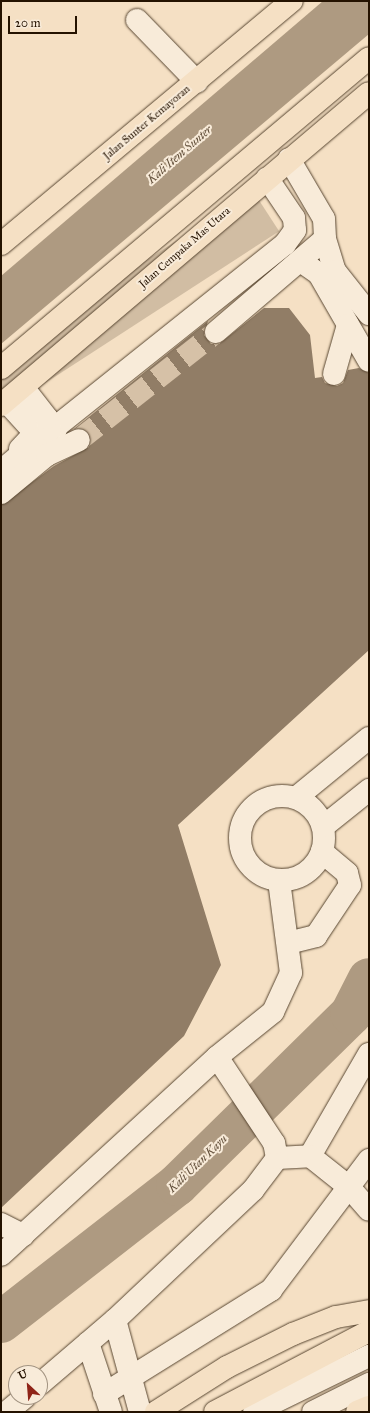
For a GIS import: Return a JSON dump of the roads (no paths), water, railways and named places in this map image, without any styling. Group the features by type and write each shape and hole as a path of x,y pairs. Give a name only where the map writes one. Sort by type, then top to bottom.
{"main road":[{"name":"Jalan Sunter Kemayoran","path":"1,244 197,82 292,1"},
{"path":"1,368 369,59"},
{"name":"Jalan Cempaka Mas Utara","path":"3,403 289,159 369,93"},
{"path":"156,1412 227,1367 293,1334 336,1317 369,1311"},
{"path":"214,1412 369,1331"},
{"path":"357,1412 369,1407"}],"lane":[{"path":"137,20 197,82"},
{"path":"289,159 324,218 325,239 335,271 369,314"},
{"path":"47,455 57,426 285,244 295,230 294,218 267,178"},
{"path":"204,308 220,330 258,303 325,239"},
{"path":"302,262 319,274 348,325 368,354"},
{"path":"334,374 348,325"},
{"path":"1,470 50,430 47,418 23,387"},
{"path":"1,470 3,464 35,433 3,403"},
{"path":"1,493 47,455 79,440"},
{"path":"297,797 369,738"},
{"path":"324,826 369,790"},
{"path":"297,797 307,802 324,826 322,852 318,862 301,877 279,881 258,874 243,857 239,834 247,814 264,799 297,797"},
{"path":"288,944 316,936 350,885 347,874 322,852"},
{"path":"1,1255 217,1056 273,1012 291,972 279,881"},
{"path":"310,1156 369,1054"},
{"path":"217,1056 246,1100 275,1150"},
{"path":"275,1150 310,1156 349,1187 369,1210"},
{"path":"48,1377 115,1320 253,1190 275,1150"},
{"path":"88,1343 107,1403 130,1379 271,1290 369,1160"},
{"path":"1,1224 23,1235"},
{"path":"115,1320 140,1412"},
{"path":"254,1412 369,1356"},
{"path":"313,1412 369,1384"},
{"path":"7,1412 15,1405"}],"water":[{"name":"Kali Item Sunter","path":"323,1 369,1 369,34 1,344 1,276"}],"waterway":[{"name":"Kali Utan Kayu","path":"1,1322 177,1185 351,1014 369,979"}],"tunnel":[{"path":"79,440 216,332"}]}
